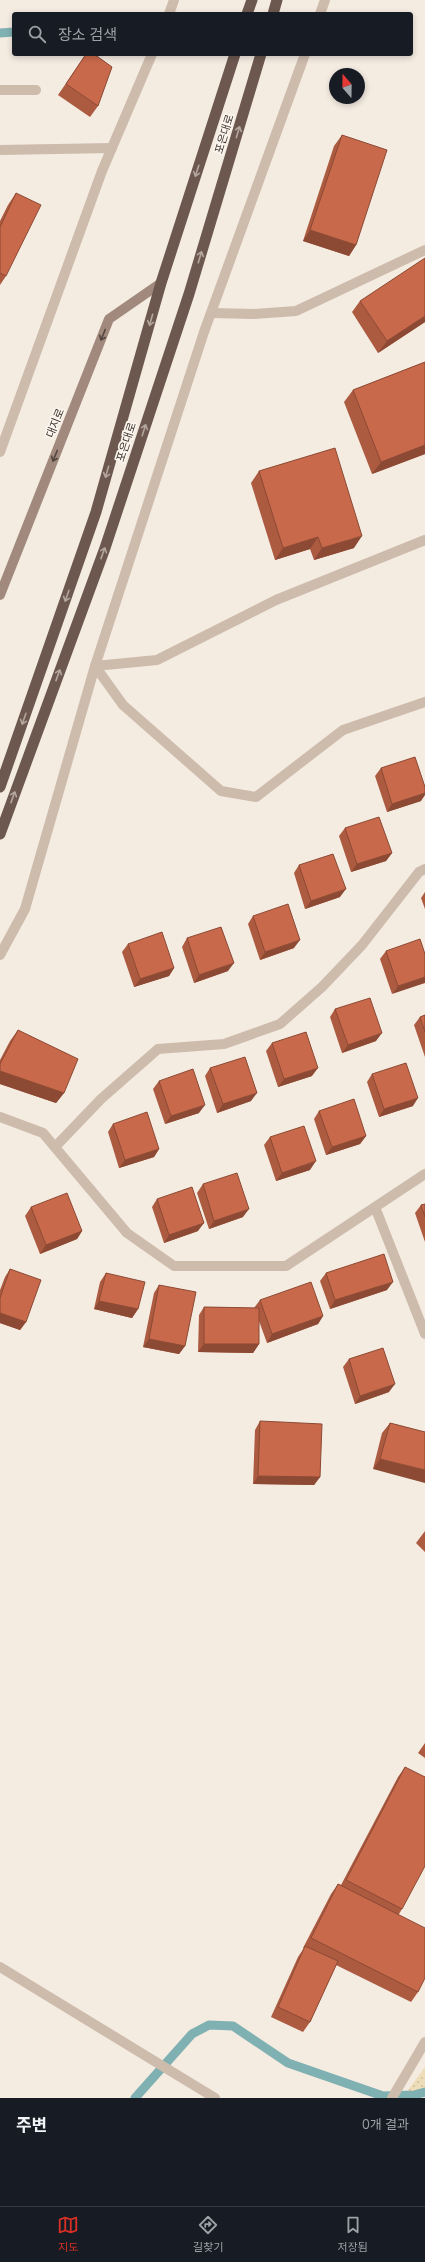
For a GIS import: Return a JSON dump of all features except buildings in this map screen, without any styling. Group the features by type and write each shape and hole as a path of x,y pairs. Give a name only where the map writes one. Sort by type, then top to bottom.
{"highway":[{"path":"248,12 252,0"},
{"path":"274,12 277,0"},
{"name":"포은대로","path":"0,787 96,512 161,283 234,56"},
{"name":"포은대로","path":"0,834 105,548 189,294 260,56"}],"main road":[{"name":"대지로","path":"0,594 109,318 161,283"}],"street":[{"path":"170,12 174,0"},
{"path":"321,12 325,0"},
{"path":"0,452 112,148 151,56"},
{"path":"0,955 25,909 95,666 211,313 304,56"},
{"path":"0,90 36,90"},
{"path":"0,150 112,148"},
{"path":"211,313 254,314 296,311 425,250"},
{"path":"95,666 157,660 276,600 425,540"},
{"path":"95,666 123,705 221,791 256,797 343,730 425,702"},
{"path":"55,1147 101,1099 158,1049 224,1044 280,1024 322,987 362,945 419,872 425,869"},
{"path":"0,1117 43,1132 126,1233 174,1266 286,1266 425,1174"},
{"path":"375,1207 425,1334"},
{"path":"0,1967 215,2098"},
{"path":"392,2098 425,2042"}],"sand":[{"path":"425,2067 425,2091 406,2093"}],"waterway":[{"path":"0,33 12,32"},
{"path":"135,2098 192,2034 209,2025 233,2026 288,2063 383,2096 414,2095 425,2092"}]}
